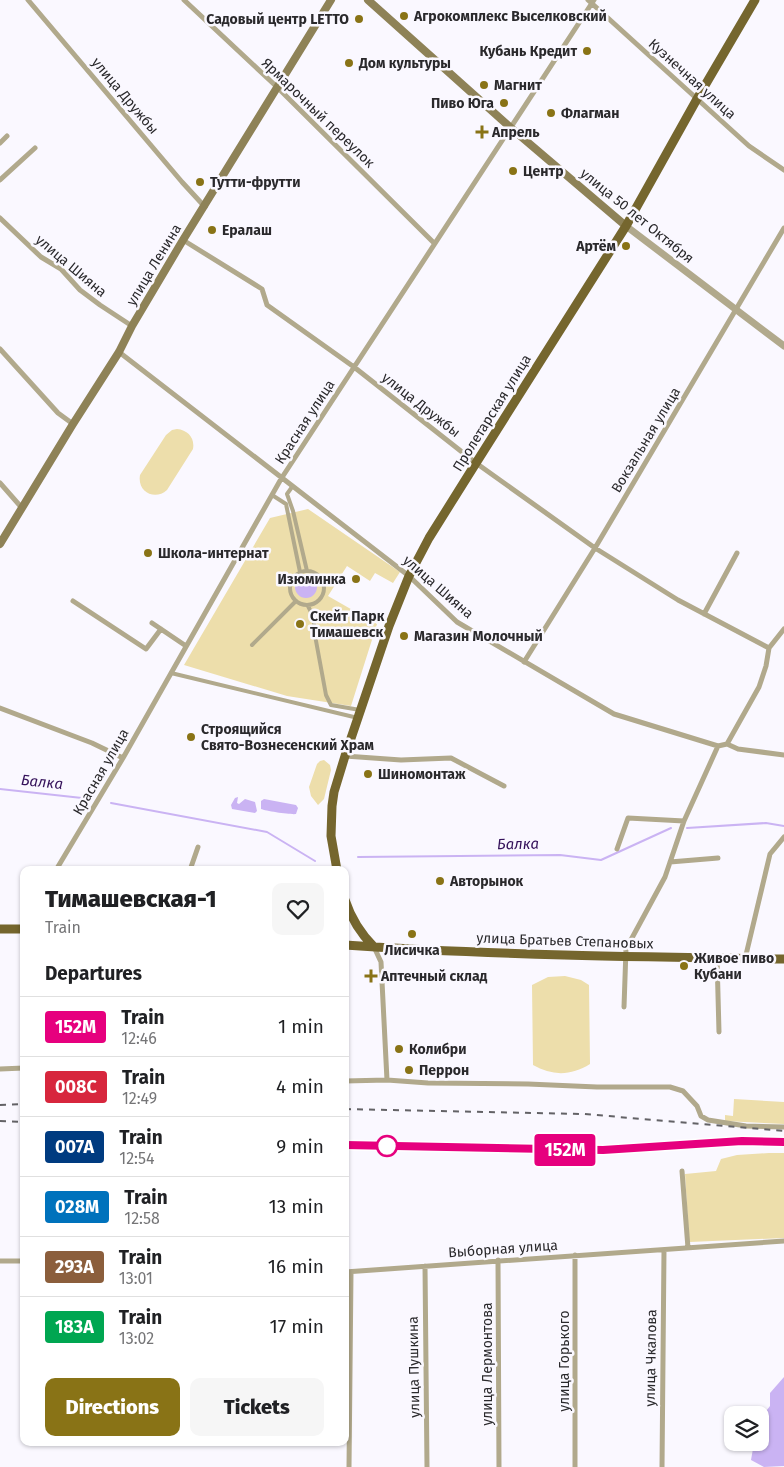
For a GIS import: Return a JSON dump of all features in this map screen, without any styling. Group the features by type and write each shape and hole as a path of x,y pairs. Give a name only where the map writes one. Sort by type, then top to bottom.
{"main road":[{"name":"улица Ленина","path":"0,544 118,352 183,240 331,0"},
{"name":"улица 50 лет Октября","path":"368,0 626,226"},
{"name":"Пролетарская улица","path":"336,866 331,846 334,792 389,626 409,576 429,538 626,226 697,99 756,0"},
{"path":"349,912 359,931 374,947"},
{"path":"0,929 20,930"},
{"name":"улица Братьев Степановых","path":"349,944 625,957 784,959"}],"street":[{"name":"улица Дружбы","path":"28,0 182,182 205,206"},
{"name":"Ярмарочный переулок","path":"184,0 277,87 434,243"},
{"name":"Красная улица","path":"58,866 123,758 281,479 434,243 512,128 592,1"},
{"name":"Кузнечная улица","path":"592,1 748,146 784,170"},
{"path":"0,143 7,136"},
{"path":"0,180 35,148"},
{"name":"улица Шияна","path":"0,218 41,258 61,269 80,290 132,326"},
{"name":"улица 50 лет Октября","path":"626,226 784,346"},
{"name":"Вокзальная улица","path":"524,662 784,228"},
{"name":"улица Дружбы","path":"183,240 262,289 267,304 354,367 476,463 594,548 678,600 769,648"},
{"path":"0,349 58,413 73,424"},
{"name":"улица Шияна","path":"118,352 409,576 457,622 614,714 718,746 727,744 738,749 784,755"},
{"path":"0,483 22,508"},
{"path":"292,487 287,494 293,511 307,571"},
{"path":"272,495 286,504 300,572"},
{"path":"704,614 737,553"},
{"path":"307,571 316,573 322,579 325,588 323,596 317,603 308,606 299,604 292,598 290,589 292,580 300,572 307,571"},
{"path":"73,601 146,649 161,629"},
{"path":"252,645 296,601"},
{"path":"308,606 314,618 314,630 326,695 331,705 359,714"},
{"path":"152,623 186,646"},
{"path":"727,744 759,688 769,648 784,630"},
{"path":"171,673 359,714"},
{"path":"0,708 92,743 123,758"},
{"path":"624,1007 626,948 665,877 684,821 718,746"},
{"path":"345,756 401,760 451,758 504,786"},
{"path":"617,849 628,818 684,821"},
{"path":"744,958 770,854 784,837"},
{"path":"191,866 198,846"},
{"path":"670,862 718,858"},
{"path":"374,947 381,962 387,1080"},
{"path":"717,958 719,1032"},
{"path":"0,1069 20,1068"},
{"path":"349,1081 387,1080 428,1083 670,1087 683,1091 697,1106 701,1116 708,1120 746,1126 784,1127"},
{"path":"682,1171 688,1248"},
{"name":"Выборная улица","path":"349,1272 784,1241"},
{"name":"улица Чкалова","path":"662,1467 664,1250"},
{"name":"улица Горького","path":"575,1255 575,1467"},
{"name":"улица Лермонтова","path":"498,1260 499,1467"},
{"path":"0,1261 20,1261"},
{"name":"улица Пушкина","path":"424,1266 427,1467"},
{"path":"349,1446 349,1467"}],"shaded area":[{"path":"177,429 190,435 193,441 193,449 167,490 157,495 152,495 141,486 140,475 166,435 172,430"},
{"path":"308,509 400,572 393,583 375,573 370,581 347,566 328,596 377,624 351,706 287,696 184,665 270,518"},
{"path":"306,576 314,579 317,587 314,595 306,598 298,595 295,587 298,579"},
{"path":"324,760 330,765 331,770 324,799 318,805 311,796 309,787 317,764"},
{"path":"238,797 237,803 239,804 245,799 255,802 257,811 255,813 232,809 231,805 235,798"},
{"path":"264,799 296,805 298,808 296,814 261,809 261,801"},
{"path":"565,976 581,980 589,985 590,1064 576,1071 554,1073 533,1065 532,985 548,977"},
{"path":"734,1099 784,1102 784,1124 725,1121 725,1115 733,1116"},
{"path":"784,1153 784,1238 690,1242 685,1174 716,1171 721,1159 737,1155"},
{"path":"784,1377 784,1466 764,1467 751,1460 753,1451 769,1451 770,1393"}],"waterway":[{"name":"Балка","path":"0,789 82,798"},
{"name":"Балка","path":"111,803 267,832 315,861"},
{"name":"Балка","path":"687,828 766,823 784,826"},
{"name":"Балка","path":"358,857 560,855 601,860 671,828"}],"railway":[{"path":"0,1105 20,1104"},
{"path":"349,1109 584,1114 784,1131"},
{"path":"0,1121 20,1122"},
{"path":"349,1145 603,1151 742,1141 784,1142"}],"train":[{"name":"152М","path":"349,1145 634,1150 742,1141 784,1142"}],"place":[{"name":"Агрокомплекс Выселковский","path":"404,16"},
{"name":"Садовый центр LETTO","path":"359,19"},
{"name":"Кубань Кредит","path":"587,51"},
{"name":"Дом культуры","path":"349,63"},
{"name":"Магнит","path":"484,85"},
{"name":"Пиво Юга","path":"504,103"},
{"name":"Флагман","path":"551,113"},
{"name":"Апрель","path":"482,132"},
{"name":"Центр","path":"513,171"},
{"name":"Тутти-фрутти","path":"200,182"},
{"name":"Ералаш","path":"212,230"},
{"name":"Артём","path":"626,246"},
{"name":"Школа-интернат","path":"148,553"},
{"name":"Изюминка","path":"356,579"},
{"name":"Скейт Парк Тимашевск","path":"300,624"},
{"name":"Магазин Молочный","path":"404,636"},
{"name":"Строящийся Свято-Вознесенский Храм","path":"191,737"},
{"name":"Шиномонтаж","path":"368,774"},
{"name":"Авторынок","path":"440,881"},
{"name":"Лисичка","path":"412,934"},
{"name":"Живое пиво Кубани","path":"684,966"},
{"name":"Аптечный склад","path":"371,976"},
{"name":"Колибри","path":"399,1049"},
{"name":"Перрон","path":"409,1070"}]}
